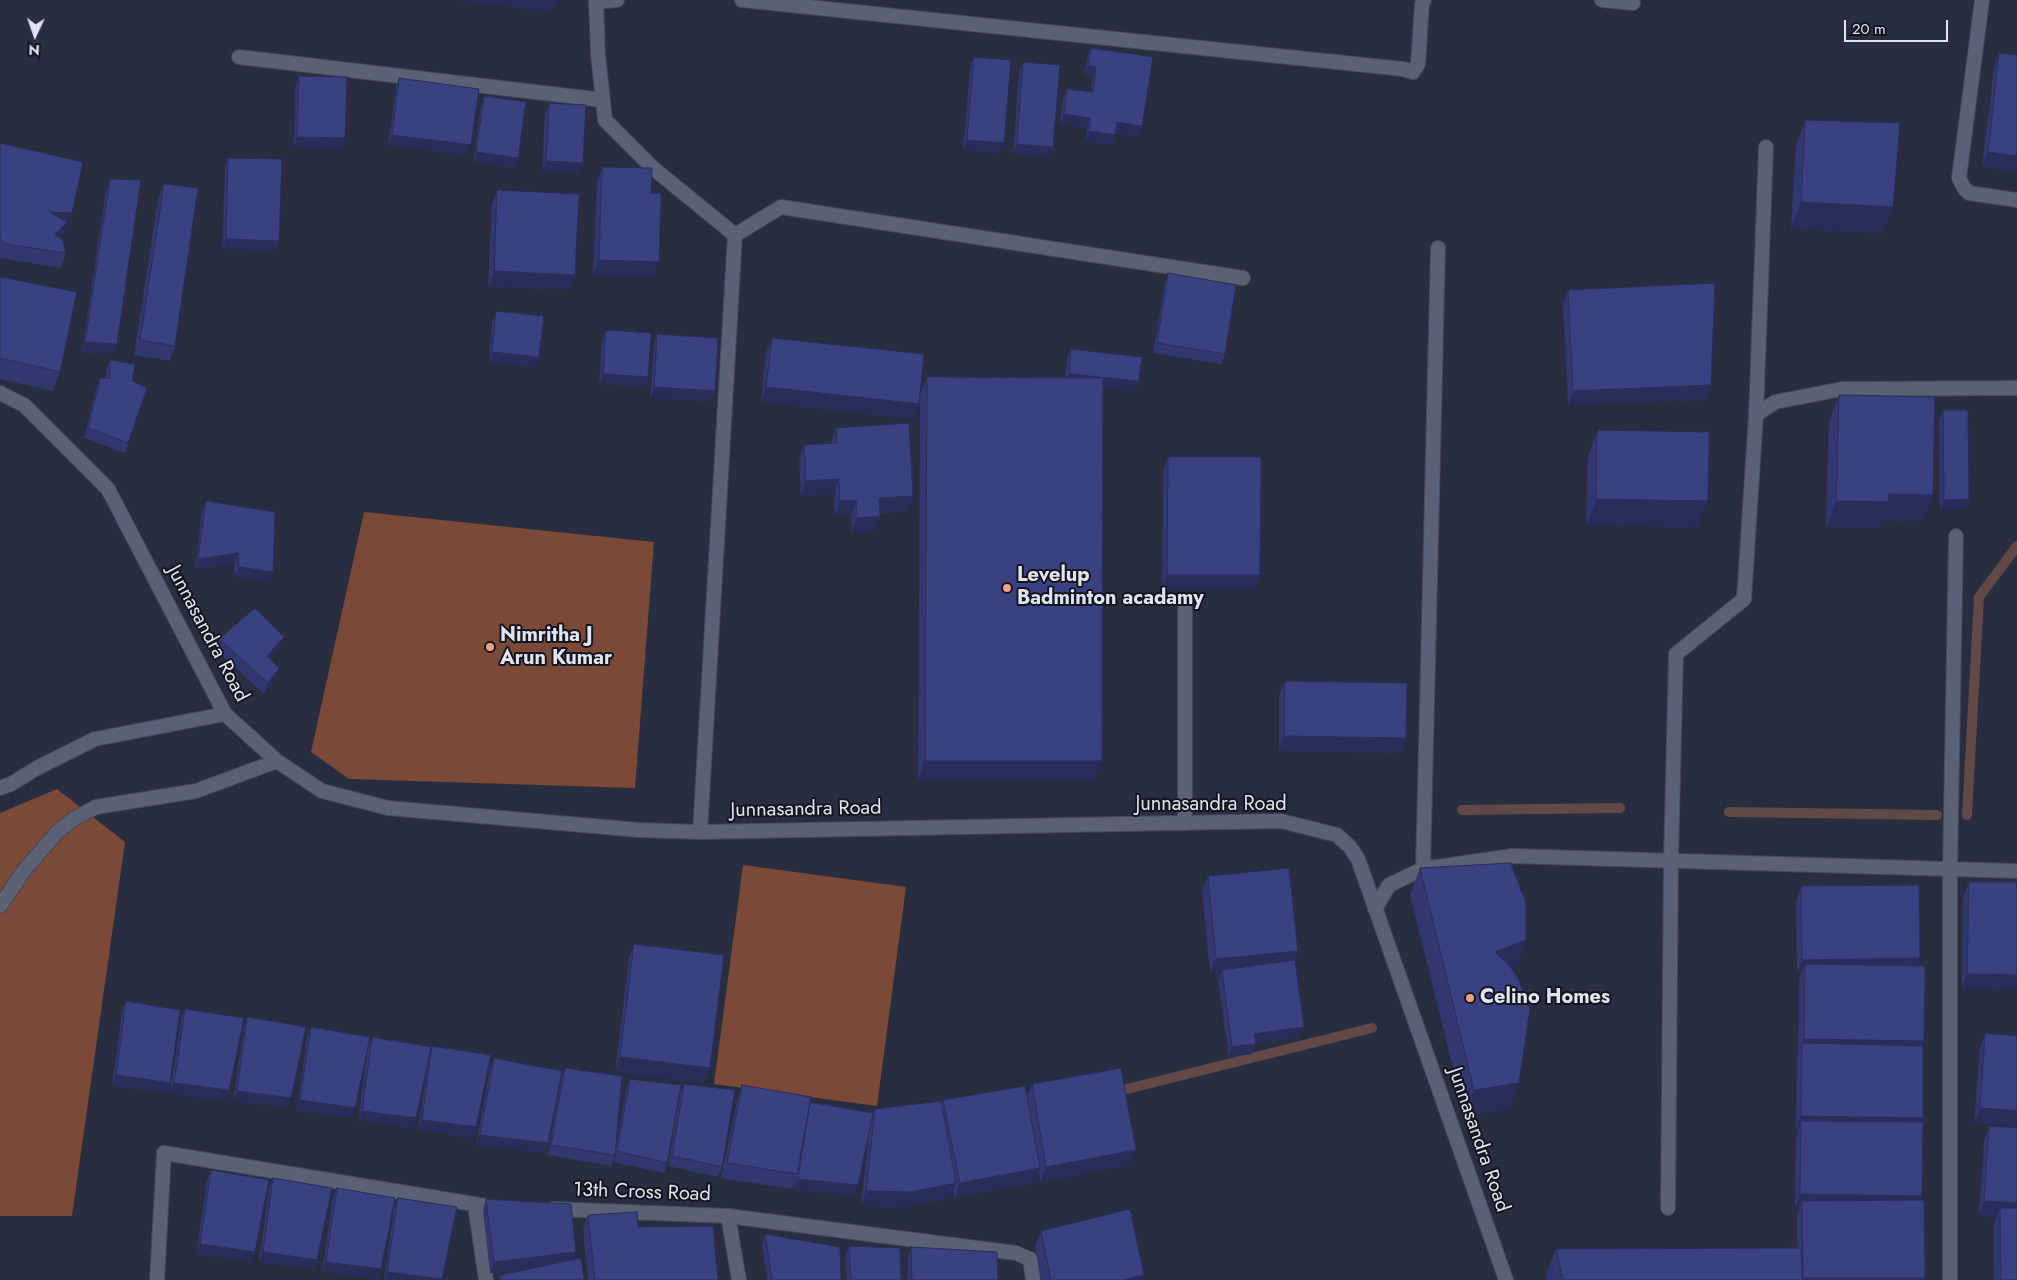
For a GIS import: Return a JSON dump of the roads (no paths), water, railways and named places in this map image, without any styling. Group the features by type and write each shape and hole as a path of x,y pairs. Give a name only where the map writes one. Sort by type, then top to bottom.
{"street":[{"path":"617,0 596,1 598,54 605,120 653,168 735,235"},
{"path":"742,0 1393,68 1413,72 1418,64 1422,4 1424,0"},
{"path":"1602,0 1633,3"},
{"path":"1982,0 1959,178 1969,193 2017,200"},
{"path":"239,57 603,100"},
{"path":"1668,1208 1671,860 1676,654 1744,599 1756,415 1766,146"},
{"path":"735,235 781,207 1243,278"},
{"path":"700,832 735,235"},
{"path":"1423,869 1438,248"},
{"path":"1756,415 1775,402 1842,389 2017,388"},
{"name":"Junnasandra Road","path":"0,393 24,405 108,489 225,714 277,761 322,791 388,808 621,829 700,832 1281,821 1337,835 1350,847 1358,859 1506,1280"},
{"path":"1950,1280 1950,870 1956,536"},
{"path":"1185,607 1185,823"},
{"path":"0,788 95,739 225,714"},
{"path":"0,906 23,872 56,832 75,818 96,807 196,791 277,761"},
{"path":"1375,909 1389,885 1423,869 1512,856 2017,871"},
{"path":"157,1280 164,1153 475,1205 496,1206"},
{"path":"475,1205 486,1280"},
{"name":"13th Cross Road","path":"534,1208 728,1216 1016,1253 1030,1259 1033,1280"},
{"path":"728,1216 738,1280"}],"waterway":[{"path":"1967,815 1979,597 2017,546"},
{"path":"1462,810 1620,808"},
{"path":"1729,812 1937,815"},
{"path":"1123,1090 1372,1028"}],"place":[{"name":"Levelup Badminton acadamy","path":"1007,588"},
{"name":"Nimritha J Arun Kumar","path":"490,647"},
{"name":"Celino Homes","path":"1470,998"}]}
